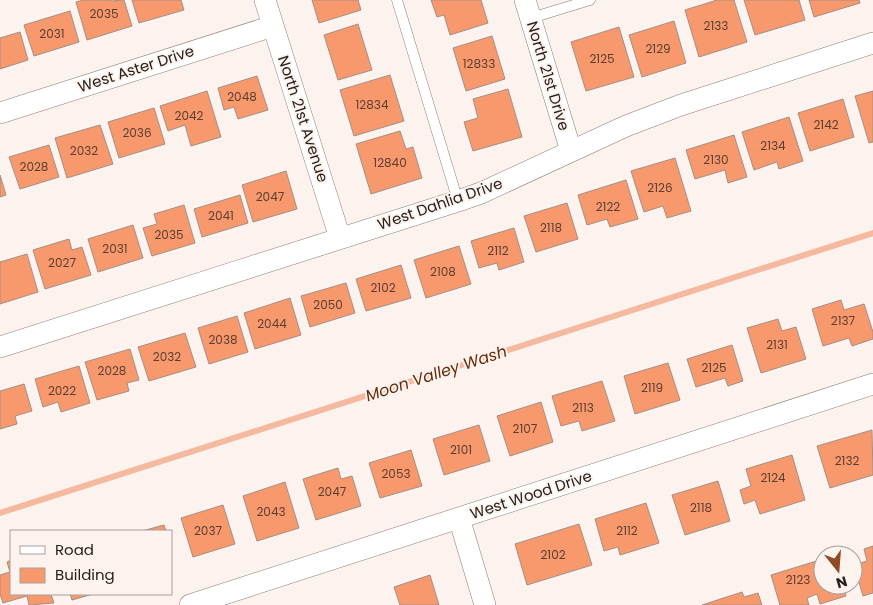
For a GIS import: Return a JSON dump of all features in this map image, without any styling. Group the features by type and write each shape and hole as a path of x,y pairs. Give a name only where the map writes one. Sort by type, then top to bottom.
{"street":[{"name":"North 21st Avenue","path":"265,0 340,238"},
{"name":"North 21st Drive","path":"528,9 571,151"},
{"name":"West Aster Drive","path":"0,113 273,26"},
{"name":"West Dahlia Drive","path":"0,347 481,193 626,126 681,105 873,43"},
{"name":"West Wood Drive","path":"190,605 242,597 459,518 873,384"},
{"path":"459,518 486,605"}],"lane":[{"path":"398,0 458,201"},
{"path":"528,9 590,0"}],"building":[{"path":"83,0 124,0 132,26 87,40 76,2"},
{"path":"132,0 181,0 184,10 139,23"},
{"path":"312,0 358,0 361,10 319,23"},
{"path":"431,0 481,0 488,23 450,35 444,15 437,17"},
{"path":"717,0 734,0 747,42 699,57 685,10"},
{"path":"744,0 799,0 805,20 755,35"},
{"path":"809,0 859,0 860,3 814,17"},
{"path":"70,11 79,42 34,56 24,25"},
{"path":"674,21 686,63 642,77 629,35"},
{"path":"358,24 372,70 338,80 324,35"},
{"path":"619,27 634,77 586,91 571,42"},
{"path":"20,32 28,60 0,69 0,38"},
{"path":"492,36 505,79 466,91 453,48"},
{"path":"390,75 404,121 354,136 340,90"},
{"path":"257,76 268,110 238,119 234,107 224,110 218,88"},
{"path":"508,89 522,137 473,151 464,122 478,118 473,99"},
{"path":"207,91 221,137 191,146 185,125 168,131 160,106"},
{"path":"873,91 873,142 869,143 855,96"},
{"path":"843,99 854,137 810,151 798,113"},
{"path":"154,108 165,144 119,158 108,122"},
{"path":"789,117 803,161 779,169 777,162 754,170 742,132"},
{"path":"100,125 113,164 67,178 55,138"},
{"path":"400,131 406,149 413,147 422,178 371,194 356,144"},
{"path":"734,135 747,177 728,183 725,170 695,179 686,150"},
{"path":"49,145 59,177 20,189 9,157"},
{"path":"675,158 691,211 667,218 663,206 644,212 631,171"},
{"path":"286,171 297,209 253,222 242,185"},
{"path":"0,175 6,195 0,197"},
{"path":"626,180 638,219 610,227 607,219 587,225 578,195"},
{"path":"240,195 248,223 202,237 194,209"},
{"path":"567,203 578,239 536,252 524,216"},
{"path":"184,205 195,243 152,256 143,228 157,224 154,214"},
{"path":"133,225 143,258 98,272 88,239"},
{"path":"514,228 524,262 499,270 497,263 479,268 471,241"},
{"path":"69,239 72,250 82,247 91,275 45,289 33,250"},
{"path":"459,246 471,284 426,298 414,260"},
{"path":"27,254 38,292 0,304 0,262"},
{"path":"401,265 411,298 366,311 356,279"},
{"path":"346,283 355,313 310,327 301,296"},
{"path":"290,298 301,335 255,349 244,313"},
{"path":"841,300 844,310 864,304 873,332 873,339 852,346 849,338 823,346 812,309"},
{"path":"237,316 248,352 209,364 198,328"},
{"path":"778,319 782,331 796,327 806,359 761,373 747,328"},
{"path":"185,333 196,367 149,381 138,347"},
{"path":"732,345 743,381 728,386 725,378 696,387 687,359"},
{"path":"130,349 139,380 127,383 129,391 97,400 85,362"},
{"path":"668,363 680,400 635,414 624,376"},
{"path":"79,366 90,403 61,412 58,402 43,407 35,379"},
{"path":"602,381 615,421 582,431 579,421 561,426 552,396"},
{"path":"24,384 32,411 15,416 17,424 0,429 0,391"},
{"path":"541,402 553,442 510,456 497,416"},
{"path":"479,425 490,461 444,475 433,439"},
{"path":"872,430 873,475 830,488 817,446"},
{"path":"411,450 422,486 380,498 369,463"},
{"path":"792,455 805,500 760,514 755,500 744,504 740,490 751,486 746,469"},
{"path":"338,468 341,479 352,476 361,506 316,520 303,479"},
{"path":"718,481 730,521 685,535 672,495"},
{"path":"285,482 299,528 257,541 243,496"},
{"path":"646,503 659,543 620,555 618,547 604,551 595,519"},
{"path":"223,505 235,544 193,557 181,518"},
{"path":"579,524 592,565 527,585 515,544"},
{"path":"164,525 166,530 146,530"},
{"path":"873,546 873,593 863,596 863,562 867,561 864,549"},
{"path":"10,560 10,572 7,562"},
{"path":"813,562 814,595 807,598 809,605 780,605 771,575"},
{"path":"10,572 10,595 51,595 54,603 29,605 27,596 3,603 0,594 0,575"},
{"path":"430,575 439,605 400,605 394,587"},
{"path":"742,592 744,597 758,593 762,605 702,605"},
{"path":"70,595 90,595 72,600"},
{"path":"817,595 846,595 846,596 820,604"}],"waterway":[{"name":"Moon Valley Wash","path":"0,513 873,233"}]}
